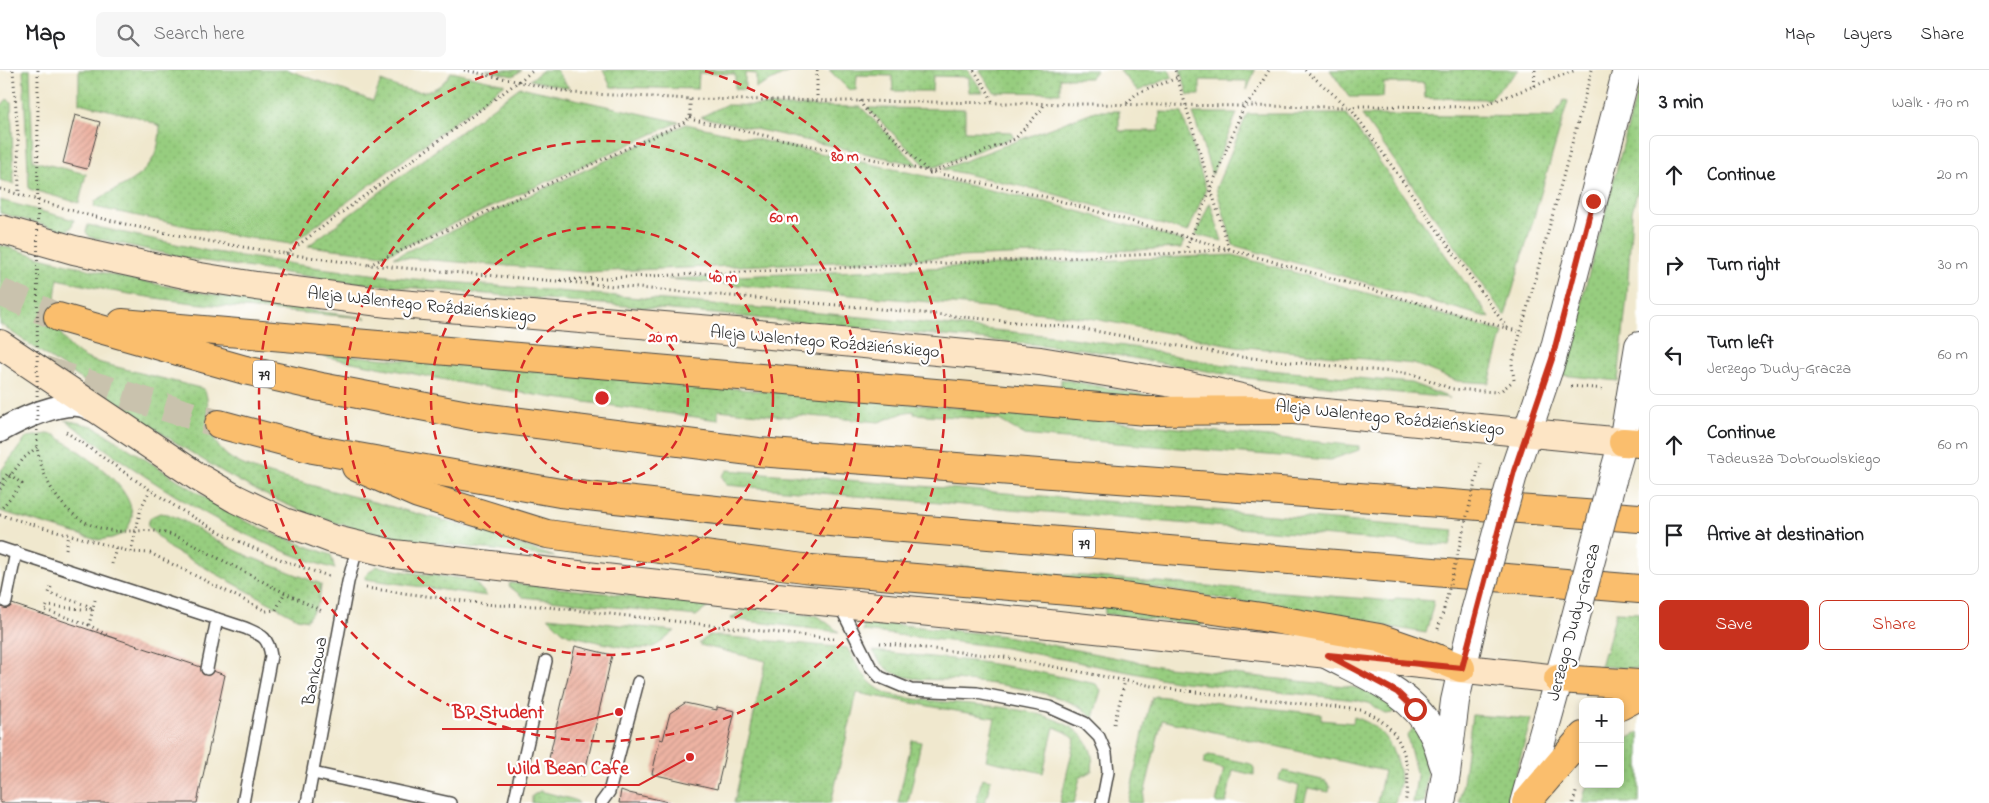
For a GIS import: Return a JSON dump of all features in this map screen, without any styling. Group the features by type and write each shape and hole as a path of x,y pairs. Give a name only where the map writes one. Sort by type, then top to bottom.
{"main road":[{"name":"Aleja Walentego Roździeńskiego","path":"0,229 84,252 194,276 256,286 388,303 748,333 1040,361 1184,385 1294,410 1631,442"},
{"name":"79","path":"1294,410 1146,410 58,317 245,370 330,389 473,416 758,452 1639,518"},
{"path":"0,344 198,477 236,499 284,522 358,546 419,558 738,593 1558,679 1639,684"},
{"name":"79","path":"219,424 313,449 560,493 838,522 1639,589"},
{"path":"313,449 418,494 547,534 810,569 1103,594 1379,638 1462,668"},
{"path":"1624,704 1639,696"},
{"path":"1525,803 1579,741"}],"street":[{"path":"1441,803 1455,701 1475,612 1514,471 1552,359 1627,70"},
{"name":"Jerzego Dudy-Gracza","path":"1525,803 1612,480 1631,442 1639,346"},
{"path":"0,432 18,421 38,413 67,406 82,406 106,415"},
{"path":"1328,655 1397,692 1415,709 1432,732 1446,774"}],"lane":[{"name":"Bankowa","path":"307,803 348,582 358,546"},
{"path":"0,548 244,628 264,637 270,646 271,656 243,803"},
{"path":"6,602 16,552"},
{"path":"838,602 870,666 880,677 911,690 977,693 1049,707 1085,723 1099,737 1106,753 1108,772 1102,803"},
{"path":"207,669 217,619"},
{"path":"514,803 546,661"},
{"path":"601,803 609,792 638,682"},
{"path":"313,773 450,803"}],"path":[{"path":"13,70 17,109 19,195"},
{"path":"38,70 37,447 40,464 53,492 66,509 79,519 104,529 152,531 180,538 322,612"},
{"path":"464,70 572,93 690,99 1349,107 1480,107 1576,70"},
{"path":"286,254 534,70"},
{"path":"817,70 817,100"},
{"path":"974,70 993,103"},
{"path":"1175,70 1230,249"},
{"path":"1185,252 1244,106 1254,96 1269,70"},
{"path":"1305,70 1349,107 1507,328"},
{"path":"1534,86 1535,70"},
{"path":"1514,380 1512,364 1520,332 1592,70"},
{"path":"1126,104 1136,94 1177,78"},
{"path":"369,265 683,123 690,117 690,99"},
{"path":"860,101 864,108 930,173"},
{"path":"930,173 1015,139 1045,103"},
{"path":"690,117 694,120 1046,198 1520,332"},
{"path":"0,189 92,216 209,241 286,254 369,265 850,306 1078,328 1234,356 1413,374 1452,389 1497,392"},
{"path":"546,280 1230,249"},
{"path":"1562,385 1607,389"},
{"path":"0,488 24,458 37,447"},
{"path":"1444,609 1480,462"},
{"path":"0,483 8,474 22,484 0,510"},
{"path":"131,552 141,508 150,490"},
{"path":"0,515 131,552 150,553 266,611 276,610 285,592"},
{"path":"112,563 116,548"},
{"path":"94,606 89,625 108,636"},
{"path":"1106,753 1125,681"},
{"path":"1382,722 1395,736 1405,760 1409,783 1404,803"}],"green space":[{"path":"23,70 30,70 33,161 86,174 79,203 29,189"},
{"path":"79,70 288,70 373,101 381,81 419,92 428,91 437,87 451,72 505,84 291,244 236,236 94,207 95,201 131,180 149,165 155,155 159,142 160,126 138,117 79,103"},
{"path":"486,70 522,70 513,76"},
{"path":"543,70 556,70 569,88 530,80"},
{"path":"603,70 793,70 756,88 756,74 745,73 745,90 735,89 735,74 699,73 698,89 611,87"},
{"path":"829,70 968,70 983,92 969,92 969,77 933,76 932,91 893,91 892,76 857,75 856,90 849,90"},
{"path":"979,70 1097,70 1090,78 1060,78 1060,93 994,92"},
{"path":"1119,70 1169,70 1172,77 1138,91"},
{"path":"1180,70 1255,70 1247,90 1247,81 1200,80 1200,95 1188,95"},
{"path":"1330,70 1519,70 1489,99 1425,98 1424,83 1384,83 1383,97 1349,97"},
{"path":"1639,85 1639,186 1632,211 1627,296 1618,381 1562,375"},
{"path":"520,87 679,122 385,255 308,246"},
{"path":"7,99 11,102 14,184 0,180 0,107"},
{"path":"1564,100 1568,101 1505,316 1362,115 1553,117"},
{"path":"725,105 861,107 918,165 701,117"},
{"path":"867,108 965,109 965,131 1012,132 1014,137 935,167 926,166"},
{"path":"1095,111 1119,111 1119,131 1159,131 1160,112 1182,113 1206,189 1188,232 1047,192 943,169"},
{"path":"1193,113 1237,113 1212,175"},
{"path":"1247,114 1346,114 1490,318 1233,245 1216,188"},
{"path":"686,124 1045,202 1184,241 1182,248 585,272 394,257"},
{"path":"0,200 74,220 71,228 66,231 0,213"},
{"path":"1210,202 1222,241 1196,235"},
{"path":"88,225 208,251 319,268 414,279 831,314 1064,337 1138,348 1210,363 1411,383 1450,398 1247,378 1082,349 661,309 346,282 191,259 90,237 86,232"},
{"path":"0,245 90,270 136,280 274,305 366,318 211,305 134,295 58,279 55,305 59,328 64,338 81,355 93,361 204,389 209,420 215,441 226,455 234,460 262,472 467,527 555,557 412,540 355,528 301,511 228,475 181,446 0,324"},
{"path":"1233,255 1503,332 1489,383 1457,381 1414,364 1237,346 1089,318 987,307 668,279"},
{"path":"320,353 1078,418 1359,446 1359,450 1330,460 1054,438 1025,435 999,420 914,414 914,411 879,422 799,415 790,417 718,410 718,420 472,385 326,357"},
{"path":"1061,379 1159,398 1061,390"},
{"path":"65,420 93,426 245,521 331,555 335,569 298,557 262,542 194,507 128,465"},
{"path":"47,434 55,435 90,459 114,480 123,491 132,515 131,522 125,533 112,538 98,540 0,511 0,472 27,437"},
{"path":"727,470 1454,530 1450,546 726,485 722,476"},
{"path":"160,513 182,520 221,543 250,557 321,584 319,602 307,620 297,618 169,548 147,525 151,517"},
{"path":"376,566 407,572 473,580 487,596 365,579 365,576"},
{"path":"960,566 1393,601 1396,598 1434,601 1426,633 1145,586"},
{"path":"510,583 707,604 708,607 696,616 523,597 509,586"},
{"path":"1105,605 1204,621 1202,625 1198,625 1105,614"},
{"path":"749,608 818,616 839,632 730,619 742,610"},
{"path":"1616,612 1639,613 1639,669 1600,666 1604,652 1606,652"},
{"path":"548,617 675,631 653,647 641,649 569,635 562,631"},
{"path":"864,621 1005,636 1158,666 1345,686 1368,690 1399,708 1393,713 1386,714 1368,703 1356,700 1175,681 1000,647 863,631"},
{"path":"709,635 847,648 868,680 874,686 887,693 940,702 1011,709 1045,716 1072,728 1089,745 1092,771 1080,777 1074,803 1060,803 1075,739 1066,732 1054,727 1043,773 986,760 995,718 857,693 831,803 734,803 766,661 700,645 700,642"},
{"path":"873,651 980,662 1024,669 1096,684 1101,690 1093,718 1078,706 1065,700 1016,687 901,676 887,669"},
{"path":"1156,696 1321,714 1321,720 1353,723 1354,717 1368,723 1384,736 1395,756 1400,780 1395,803 1377,803 1384,771 1162,720 1142,803 1128,803 1148,710 1152,698"},
{"path":"1472,715 1531,719 1508,803 1459,803"},
{"path":"1414,727 1426,751 1427,771 1424,803 1413,803 1417,776 1407,736"},
{"path":"1639,732 1639,803 1582,803 1586,788 1624,788 1624,741"},
{"path":"912,740 921,742 908,803 898,803"},
{"path":"1209,755 1251,764 1254,768 1254,775 1233,770 1226,803 1216,803 1224,769 1203,764 1205,757"},
{"path":"1284,771 1326,781 1330,787 1329,792 1308,788 1304,803 1295,803 1299,786 1279,780 1280,775"},
{"path":"982,778 991,780 985,803 976,803"},
{"path":"540,791 575,800 579,803 532,803 532,796"}],"building":[{"path":"75,115 100,122 87,169 63,163"},
{"path":"0,600 225,675 197,803 0,803"},
{"path":"575,646 612,655 584,776 547,767"},
{"path":"685,703 717,710 717,707 735,711 717,789 652,774 660,739 663,740 670,713"},
{"path":"621,790 629,793 673,803 619,803"}],"tunnel":[{"path":"0,292 58,317"},
{"path":"44,370 219,424"}],"place":[{"name":"BP Student","path":"619,712"},
{"name":"Wild Bean Cafe","path":"690,757"}],"route":[{"path":"1415,709 1397,692 1328,655 1462,668 1475,612 1514,471 1552,359 1593,201"}]}
